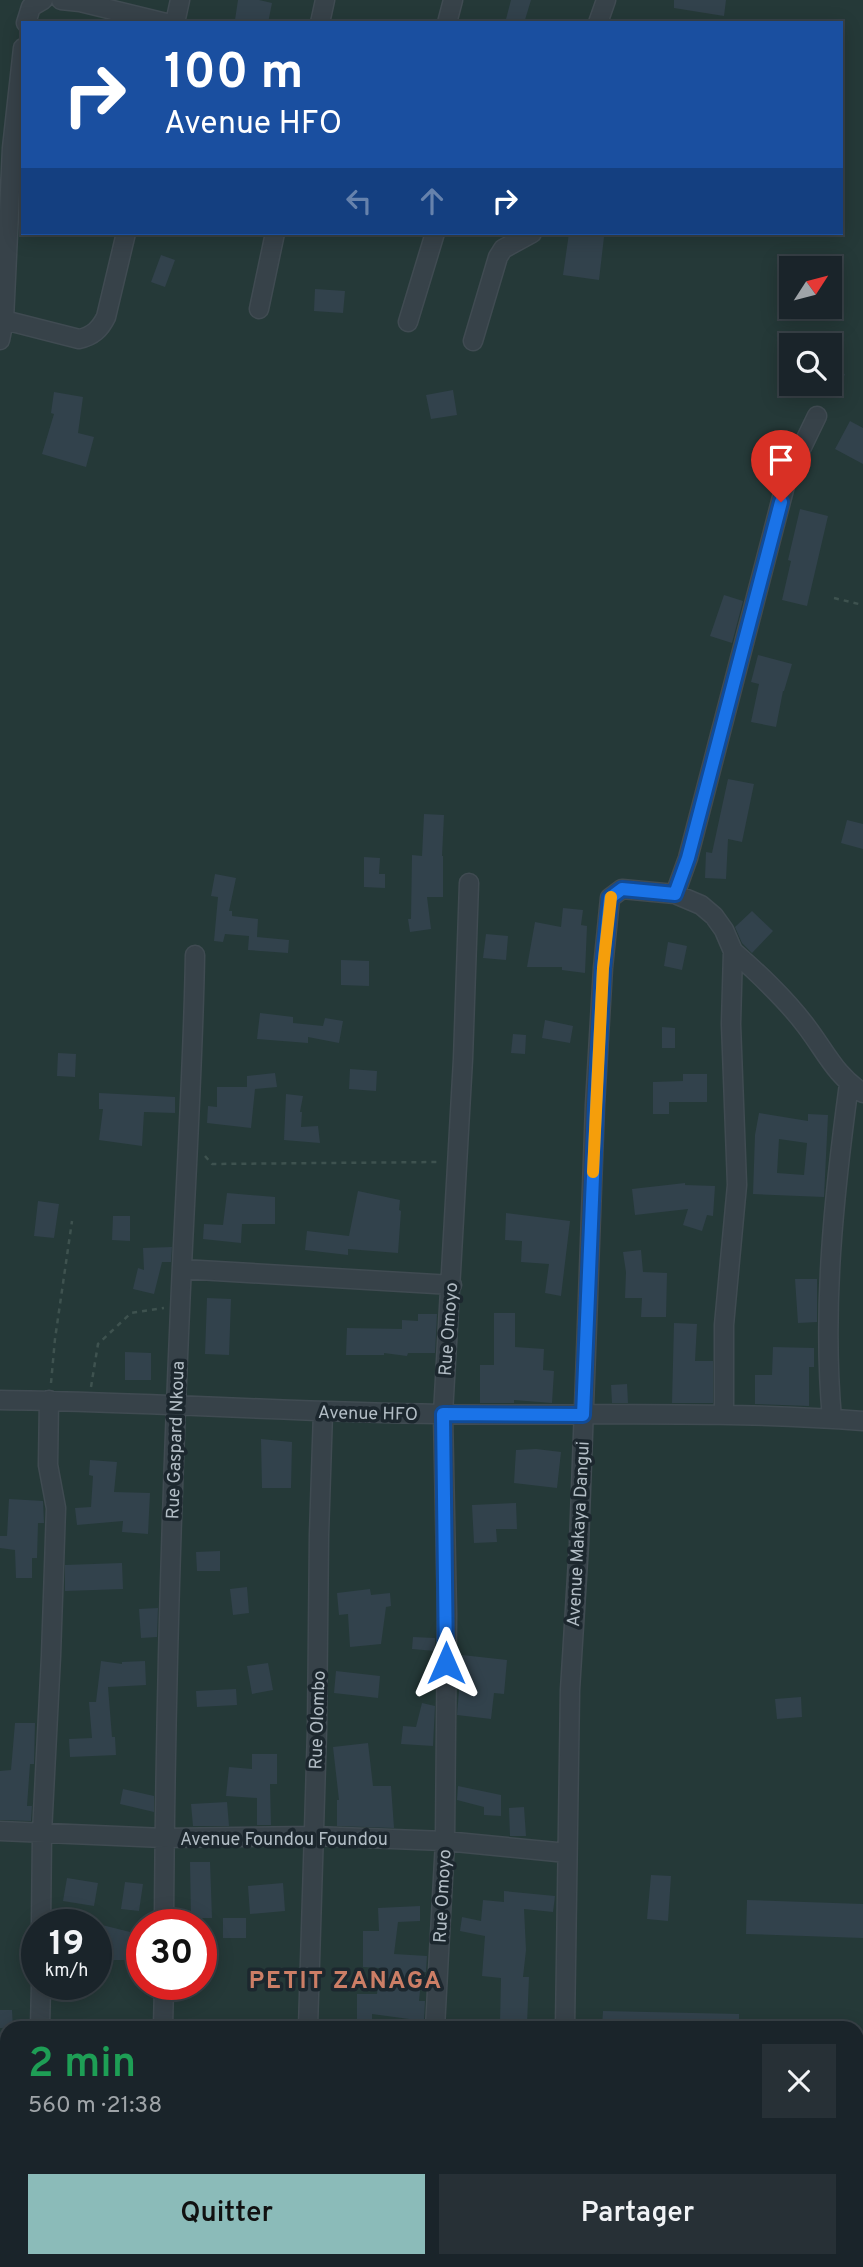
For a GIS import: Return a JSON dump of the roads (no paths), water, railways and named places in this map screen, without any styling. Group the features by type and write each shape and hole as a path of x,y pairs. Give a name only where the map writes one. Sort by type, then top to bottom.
{"street":[{"path":"27,21 32,7 43,0"},
{"path":"61,0 158,21"},
{"path":"175,21 180,0"},
{"path":"320,21 325,0"},
{"path":"448,21 453,0"},
{"path":"599,21 606,0"},
{"path":"0,340 12,148 21,66"},
{"path":"2,320 79,339 90,336 101,327 106,317 126,235"},
{"path":"259,309 275,235"},
{"path":"408,322 434,235"},
{"path":"473,341 498,257 503,249 528,235"},
{"path":"724,1414 724,1325 737,1185 731,1034 733,951 724,930 713,916 701,905 675,894 688,858 787,478 817,416"},
{"name":"Rue Omoyo","path":"435,2021 445,1842 447,1614 443,1414 452,1285 469,883"},
{"name":"Avenue Makaya Dangui","path":"565,2021 570,1690 579,1544 603,968 610,898 622,889 675,894"},
{"path":"733,951 793,1009 841,1077 856,1088 837,1171 827,1366 832,1419"},
{"name":"Rue Gaspard Nkoua","path":"164,1909 176,1405 187,1131 193,1055 195,955"},
{"path":"182,1269 452,1285"},
{"name":"Avenue HFO","path":"0,1400 90,1401 323,1412 724,1414 863,1421"},
{"path":"41,1909 55,1508 48,1465 49,1400"},
{"name":"Rue Olombo","path":"308,2021 323,1412"},
{"name":"Avenue Foundou Foundou","path":"0,1831 164,1838 313,1836 445,1842 567,1853"},
{"path":"40,2021 41,2000"},
{"path":"163,2021 164,2000"}],"district":[{"name":"PETIT ZANAGA","path":"346,1980"}]}
